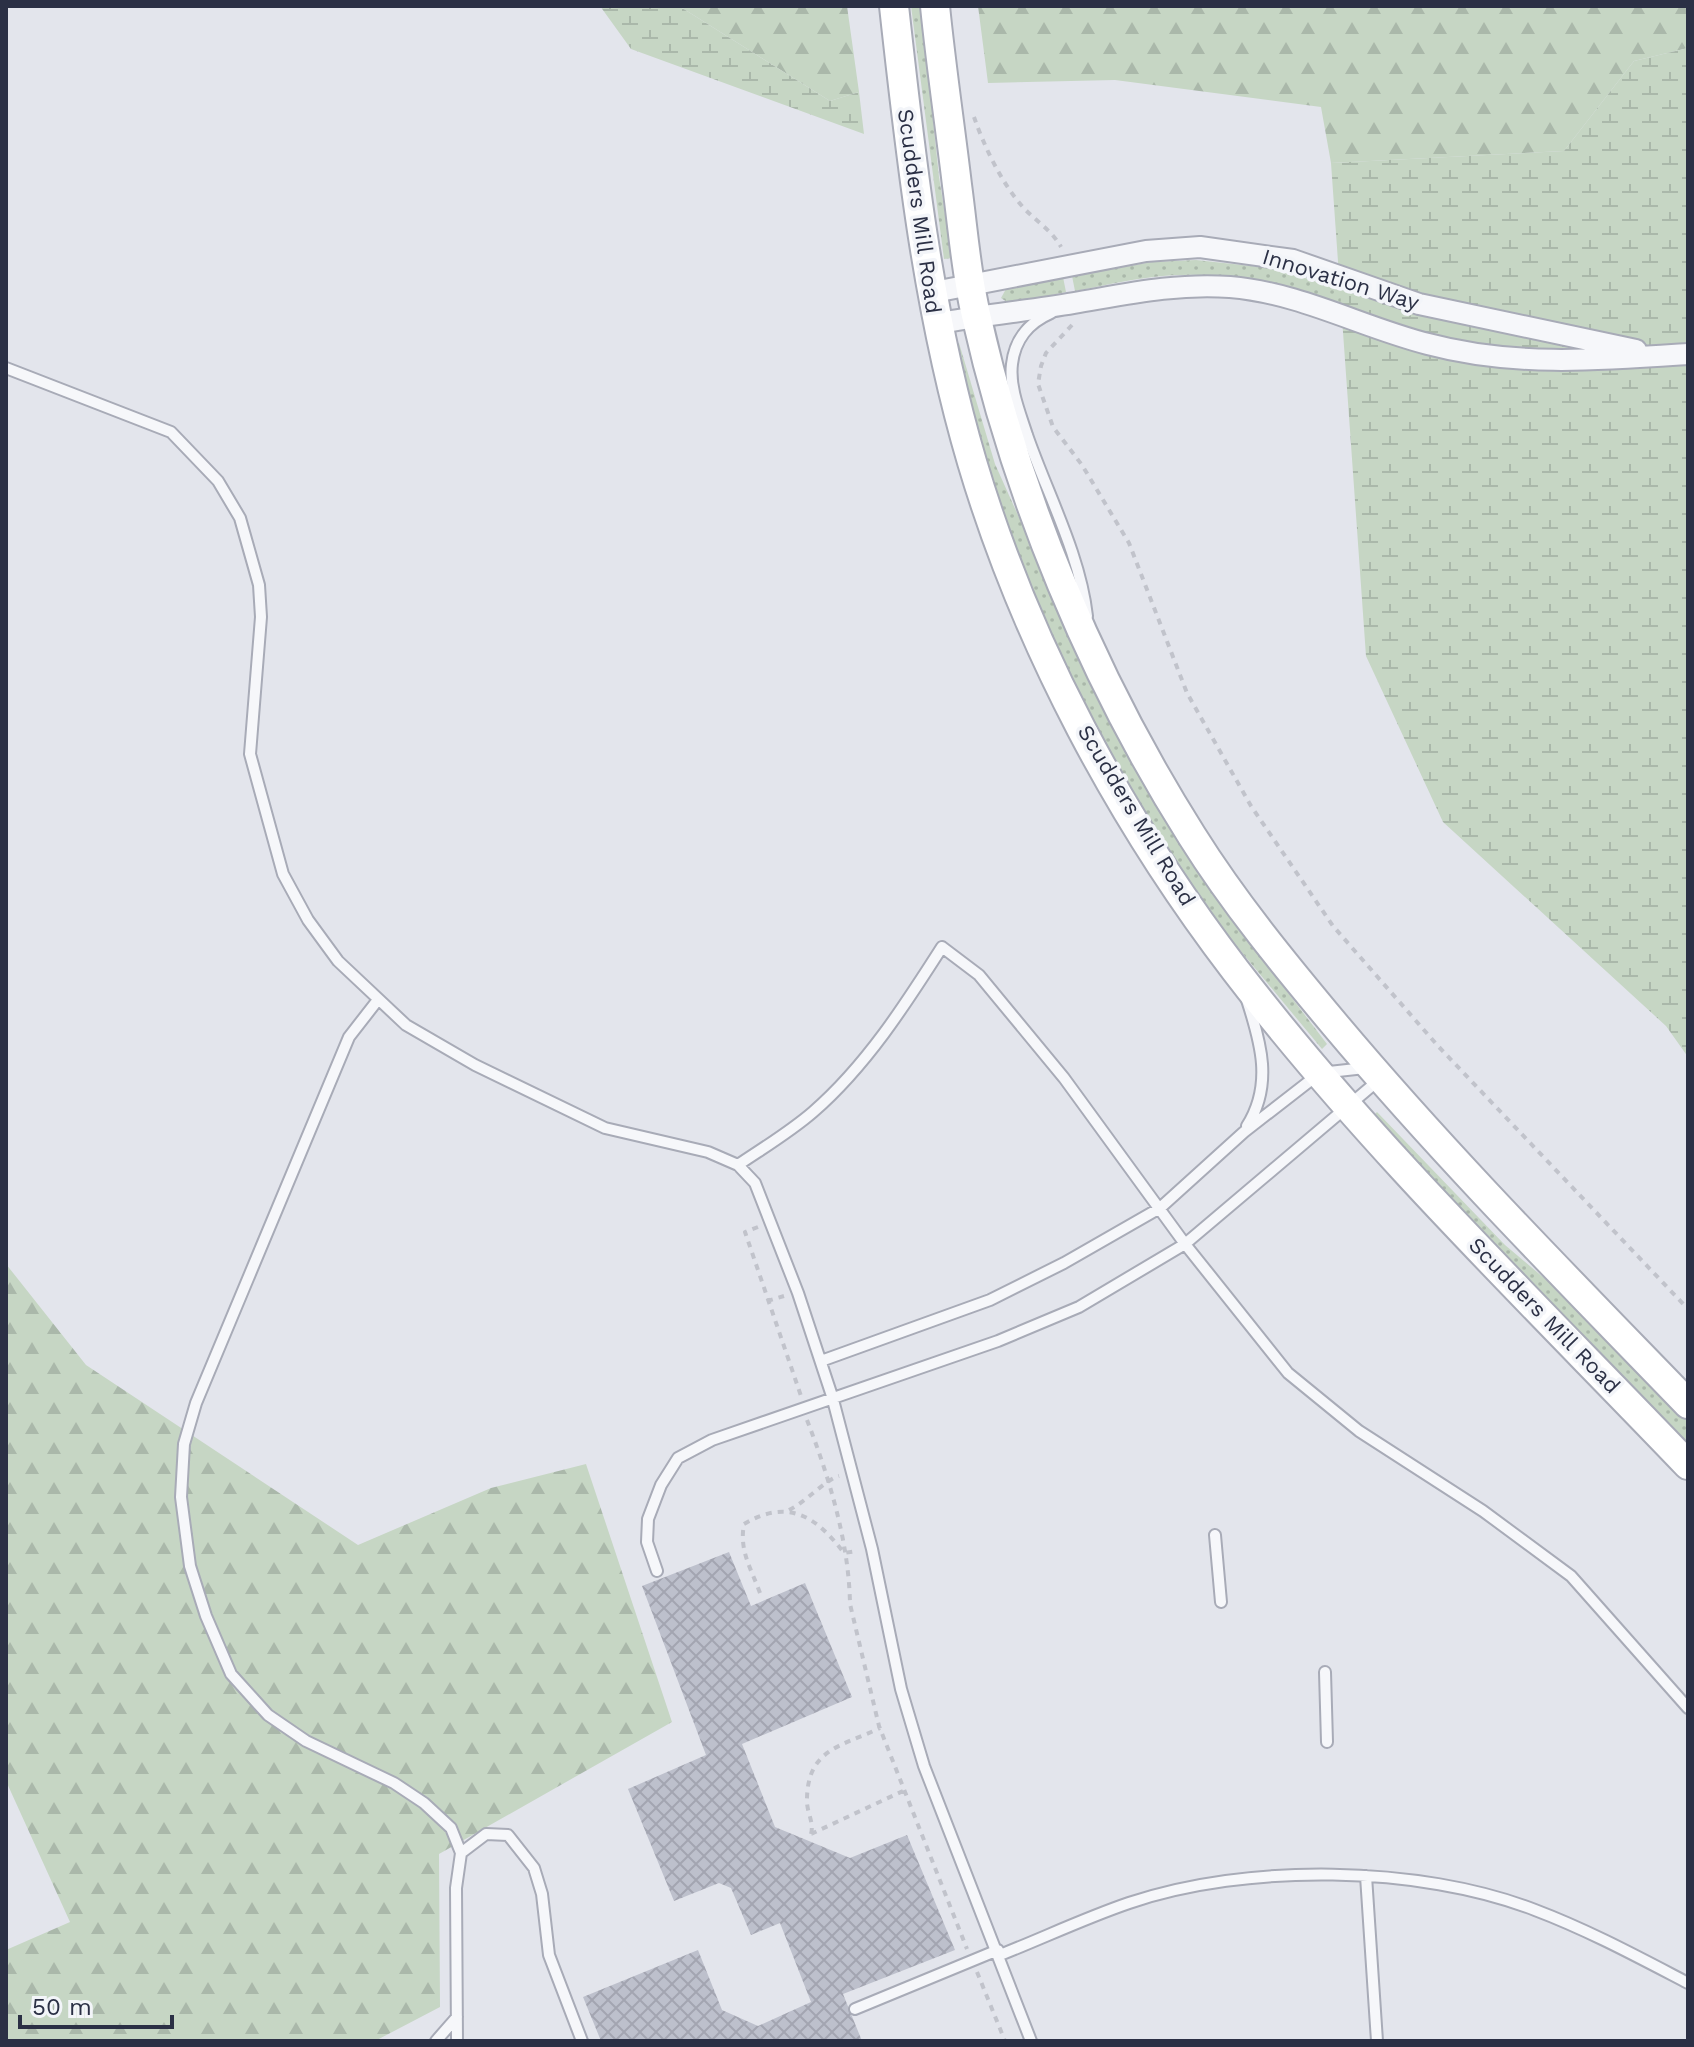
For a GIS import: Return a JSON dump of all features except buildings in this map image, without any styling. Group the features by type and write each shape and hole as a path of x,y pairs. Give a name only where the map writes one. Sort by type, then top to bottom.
{"main road":[{"name":"Scudders Mill Road","path":"894,6 929,293 973,465 1016,583 1054,671 1129,812 1237,972 1320,1073 1688,1465"},
{"name":"Scudders Mill Road","path":"935,6 976,316 1021,473 1088,642 1138,742 1194,840 1289,970 1466,1174 1688,1404"}],"street":[{"name":"Innovation Way","path":"929,293 1146,251 1200,247 1293,260 1419,304 1664,356"},
{"name":"Innovation Way","path":"935,324 1181,286 1231,287 1320,306 1449,350 1501,359 1595,361 1688,354"},
{"path":"1449,350 1458,313"}],"lane":[{"path":"1074,303 1029,326 1015,346 1011,374 1039,470 1080,582 1088,642"},
{"path":"6,368 171,432 218,481 233,505 252,554 259,585 261,617 250,754 264,815 283,874 308,920 338,961 406,1025 475,1065 605,1128 708,1152 738,1165 755,1183 778,1235 832,1396 872,1549 901,1689 924,1766 999,1952 1031,2041"},
{"path":"738,1165 813,1112 859,1063 891,1024 942,947 979,975 1064,1078 1185,1244 1288,1373 1359,1431 1483,1511 1571,1576 1688,1708"},
{"path":"1237,972 1263,1057 1262,1093 1244,1132"},
{"path":"377,1001 349,1037 196,1403 184,1444 181,1497 190,1566 206,1616 231,1674 268,1715 306,1741 360,1764 424,1803 451,1828 461,1853 456,1888 457,2041"},
{"path":"821,1361 990,1300 1064,1263 1160,1208 1244,1132 1320,1073 1376,1073"},
{"path":"657,1571 647,1542 648,1519 661,1485 678,1458 712,1440 998,1341 1079,1307 1185,1244 1348,1105 1376,1073"},
{"path":"1215,1535 1221,1602"},
{"path":"1325,1672 1327,1742"},
{"path":"461,1853 486,1834 508,1835 534,1868 542,1894 549,1955 582,2041"},
{"path":"1366,1876 1377,2041"},
{"path":"855,2009 972,1961 1132,1902 1262,1878 1366,1876 1434,1884 1533,1909 1619,1947 1688,1983"},
{"path":"436,2041 457,2017"}],"path":[{"path":"972,105 974,119 1007,184 1022,206 1053,233 1066,265"},
{"path":"1074,303 1077,318 1046,353 1041,366 1038,384 1053,427 1089,475 1129,543 1187,693 1251,806 1333,926 1438,1046 1688,1309"},
{"path":"745,1232 829,1479 853,1616 880,1728 1005,2041"},
{"path":"760,1593 744,1554 744,1524 771,1510 789,1510 810,1499 829,1479"},
{"path":"789,1510 819,1526 844,1553"},
{"path":"880,1728 837,1745 817,1761 808,1781 811,1834 903,1791"}],"green space":[{"path":"600,6 679,6 830,101 859,92 864,134 631,49"},
{"path":"679,6 847,6 859,92 830,101"},
{"path":"911,6 921,6 939,177 952,258 944,259"},
{"path":"978,6 1688,6 1688,48 1634,61 1564,151 1331,163 1321,107 1115,80 988,83"},
{"path":"1688,48 1688,1057 1666,1026 1443,822 1366,656 1331,163 1564,151 1634,61"},
{"path":"1196,260 1278,269 1414,314 1410,328 1284,287 1220,276 1153,277 1075,291 1072,276 1152,262"},
{"path":"1063,277 1066,292 1010,304 1001,298 1006,289"},
{"path":"959,343 995,464 1105,709 1159,809 1231,918 1327,1044 1322,1049 1190,890 1075,692 1008,528 976,435 953,344"},
{"path":"1377,1112 1505,1245 1576,1305 1688,1421 1688,1449 1372,1117"},
{"path":"6,1264 86,1365 358,1545 491,1488 586,1464 672,1722 439,1854 440,2007 375,2041 6,2041 6,1950 70,1922 6,1781"}]}
